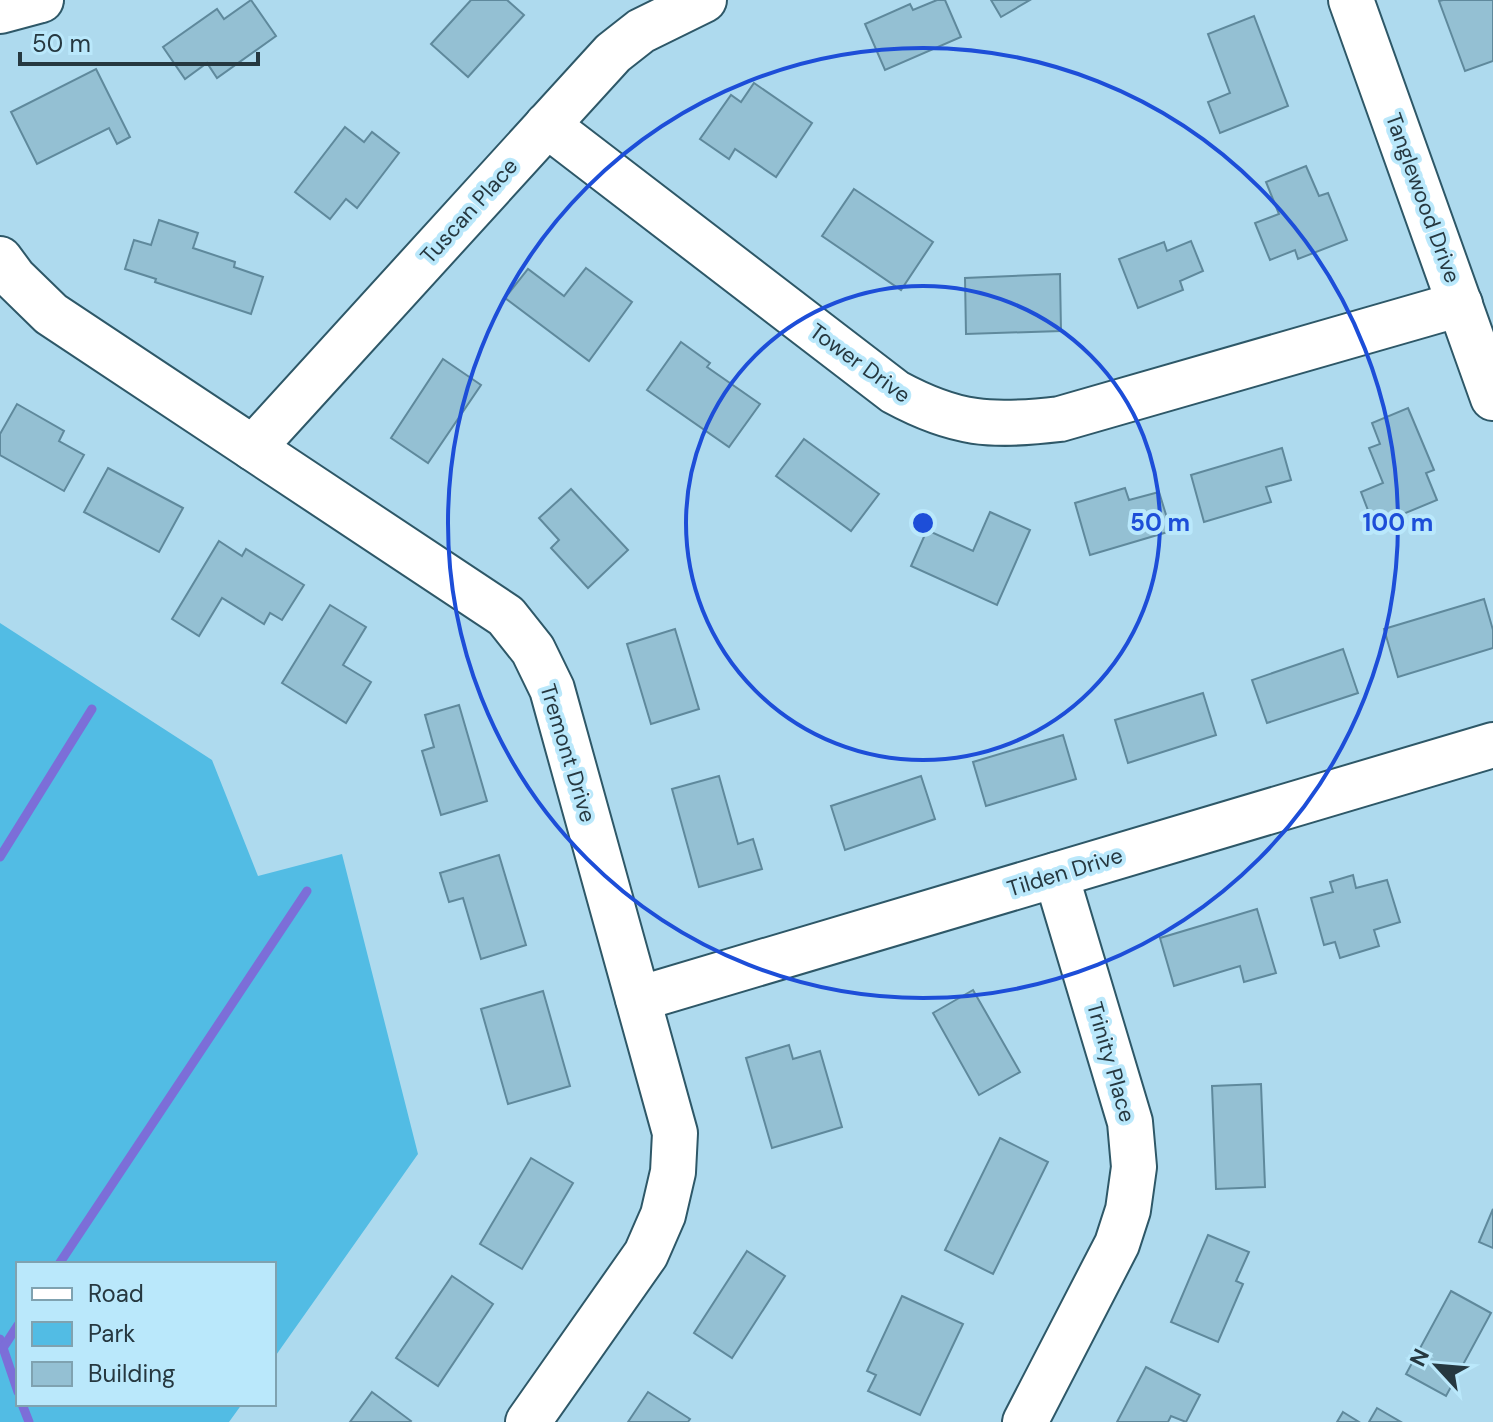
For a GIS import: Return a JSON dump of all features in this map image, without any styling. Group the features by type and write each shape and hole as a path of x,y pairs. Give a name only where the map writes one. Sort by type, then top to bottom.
{"street":[{"path":"0,11 41,0"},
{"name":"Tuscan Place","path":"253,448 613,53 641,31 704,0"},
{"name":"Tanglewood Drive","path":"1351,0 1493,398"},
{"name":"Tower Drive","path":"547,125 895,392 927,410 968,422 1011,425 1060,419 1460,304"},
{"name":"Tremont Drive","path":"0,259 14,278 51,314 479,595 506,616 533,650 552,689 675,1133 673,1172 663,1215 646,1254 528,1422"},
{"name":"Tilden Drive","path":"638,999 1493,745"},
{"name":"Trinity Place","path":"1025,1422 1117,1244 1128,1210 1134,1167 1130,1122 1056,875"}],"green space":[{"path":"0,623 212,760 258,876 342,854 418,1154 276,1355 276,1262 16,1262 16,1406 241,1406 229,1422 0,1422"}],"building":[{"path":"251,0 276,36 217,78 207,63 185,79 163,47 217,9 224,19"},
{"path":"471,0 507,0 524,15 468,77 431,44"},
{"path":"945,0 961,37 885,70 865,24 910,4 913,10"},
{"path":"991,0 1030,0 1001,17"},
{"path":"1493,0 1493,61 1465,71 1439,1"},
{"path":"1254,16 1288,106 1220,133 1208,102 1230,93 1208,34"},
{"path":"96,69 130,137 117,144 109,128 37,164 11,112"},
{"path":"754,83 812,123 776,177 735,149 729,159 700,139 731,95 741,102"},
{"path":"345,127 364,142 372,132 399,153 357,208 346,199 330,219 295,192"},
{"path":"1306,166 1319,196 1328,193 1347,240 1298,259 1295,250 1270,260 1255,223 1279,214 1266,182"},
{"path":"854,189 933,242 901,290 822,236"},
{"path":"159,220 198,233 193,248 235,262 234,267 263,277 251,314 125,269 134,240 151,245"},
{"path":"1191,241 1203,271 1180,281 1183,290 1138,308 1119,259 1164,242 1167,251"},
{"path":"586,268 632,302 589,361 505,298 528,269 564,296"},
{"path":"1060,274 1061,331 966,334 965,278"},
{"path":"681,342 710,363 707,367 760,404 729,447 647,390"},
{"path":"443,359 481,385 428,463 391,438"},
{"path":"17,404 64,431 59,441 84,455 64,491 0,455 0,434"},
{"path":"1408,408 1434,470 1426,473 1437,500 1374,526 1361,492 1383,483 1369,448 1380,444 1372,423"},
{"path":"804,439 879,494 851,531 776,476"},
{"path":"1282,448 1291,480 1266,487 1271,502 1204,522 1191,475"},
{"path":"108,468 183,508 159,552 84,512"},
{"path":"1125,488 1129,500 1159,492 1171,531 1090,555 1075,503"},
{"path":"571,489 628,550 588,588 551,548 559,540 539,518"},
{"path":"990,512 1030,530 997,605 911,566 927,530 973,551"},
{"path":"219,541 242,556 246,549 304,585 282,620 270,613 264,624 222,598 199,636 172,619"},
{"path":"1484,599 1493,630 1493,648 1398,677 1384,629"},
{"path":"330,605 366,627 343,665 371,682 346,723 282,683"},
{"path":"675,629 699,709 651,724 627,644"},
{"path":"1343,649 1358,693 1267,723 1252,680"},
{"path":"1203,693 1216,735 1128,763 1115,720"},
{"path":"459,705 487,801 441,815 422,751 434,747 425,715"},
{"path":"1063,735 1076,779 986,806 973,762"},
{"path":"719,776 738,844 753,839 762,869 699,887 672,789"},
{"path":"921,776 935,819 845,850 831,806"},
{"path":"499,855 526,945 481,959 463,898 449,902 440,873"},
{"path":"1353,875 1356,888 1387,880 1400,922 1374,930 1379,946 1340,958 1335,942 1324,945 1311,898 1333,892 1330,882"},
{"path":"1257,909 1276,973 1244,982 1240,966 1174,986 1160,938"},
{"path":"973,990 1020,1072 979,1095 933,1013"},
{"path":"543,991 570,1086 508,1104 481,1009"},
{"path":"789,1045 793,1059 820,1051 842,1127 772,1148 746,1058"},
{"path":"1261,1084 1265,1187 1216,1189 1212,1086"},
{"path":"1000,1138 1048,1162 993,1274 945,1250"},
{"path":"531,1158 573,1183 522,1269 480,1244"},
{"path":"1493,1209 1493,1248 1479,1242"},
{"path":"1208,1235 1249,1252 1236,1281 1243,1284 1218,1342 1171,1322"},
{"path":"747,1251 785,1276 732,1358 694,1333"},
{"path":"452,1276 493,1304 438,1386 396,1358"},
{"path":"1451,1291 1491,1313 1446,1396 1406,1374"},
{"path":"902,1296 963,1324 920,1415 868,1391 876,1375 867,1371"},
{"path":"1146,1367 1200,1395 1186,1422 1171,1416 1168,1422 1117,1422"},
{"path":"372,1392 411,1421 350,1422"},
{"path":"648,1392 690,1419 688,1422 628,1422"},
{"path":"1377,1408 1401,1422 1369,1422"},
{"path":"1343,1412 1359,1422 1337,1422"}],"waterway":[{"path":"0,857 92,709"},
{"path":"60,1262 307,891"},
{"path":"3,1348 16,1328"},
{"path":"0,1339 16,1386"},
{"path":"23,1406 29,1422"}]}
